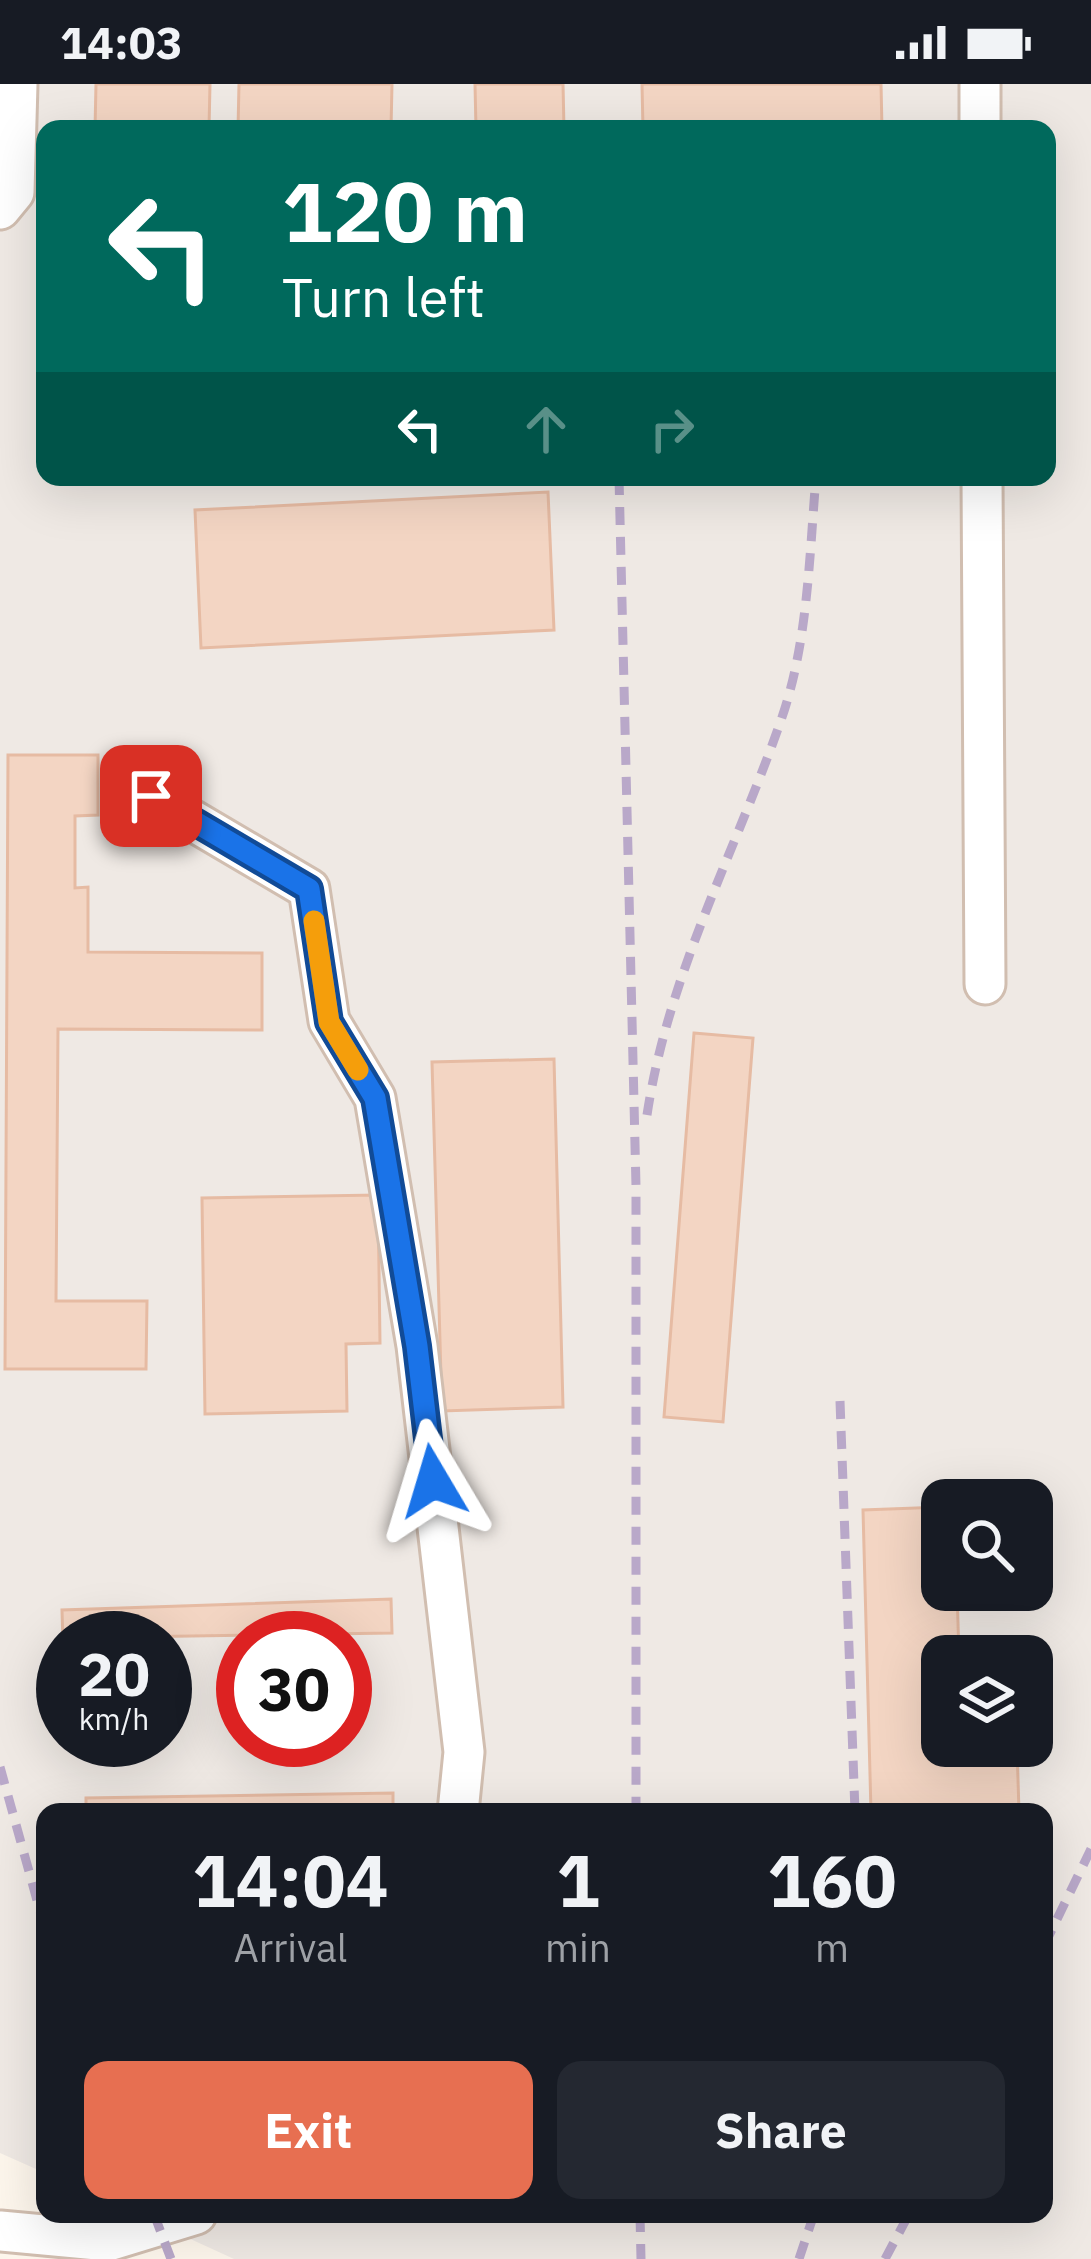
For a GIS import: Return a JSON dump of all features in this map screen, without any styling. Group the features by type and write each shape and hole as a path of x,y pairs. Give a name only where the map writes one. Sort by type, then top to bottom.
{"street":[{"path":"0,209 14,192 16,84"},
{"path":"980,84 980,120"},
{"path":"982,486 985,984"},
{"path":"151,796 309,889 329,1022 375,1098 420,1369 464,1752 459,1803"},
{"path":"0,2231 108,2241 167,2223"}],"shaded area":[{"path":"0,84 1091,84 1091,2259 234,2259 156,2223 1053,2223 1053,1803 36,1803 36,2169 0,2153"}],"building":[{"path":"96,84 210,84 209,120 95,120"},
{"path":"239,84 392,84 391,120 238,120"},
{"path":"475,84 563,84 564,120 476,120"},
{"path":"642,84 881,84 882,120 643,120"},
{"path":"548,492 554,630 201,648 195,510"},
{"path":"8,755 98,755 98,815 75,816 75,888 88,887 88,952 262,953 262,1030 58,1029 56,1301 147,1301 146,1369 5,1369"},
{"path":"694,1033 753,1038 723,1422 664,1417"},
{"path":"554,1059 563,1407 442,1411 432,1062"},
{"path":"378,1195 380,1343 346,1344 347,1411 205,1414 202,1198"},
{"path":"921,1508 921,1611 958,1611 958,1635 921,1635 921,1767 1018,1767 1019,1803 871,1803 863,1510"},
{"path":"391,1599 392,1633 372,1633 372,1611 216,1611 216,1636 192,1636 192,1611 62,1610"},
{"path":"393,1793 393,1803 86,1803 86,1798"}],"railway":[{"path":"619,486 636,1186 636,1803"},
{"path":"647,1115 686,964 789,693 806,602 815,486"},
{"path":"840,1401 855,1803"},
{"path":"0,1767 36,1897"},
{"path":"1053,1927 1091,1849"},
{"path":"157,2223 171,2259"},
{"path":"640,2223 641,2259"},
{"path":"799,2259 811,2223"},
{"path":"885,2259 904,2223"}],"slow traffic":[{"path":"314,921 329,1022 358,1070"}],"route":[{"path":"151,796 309,889 329,1022 375,1098 417,1346 433,1481"}]}
